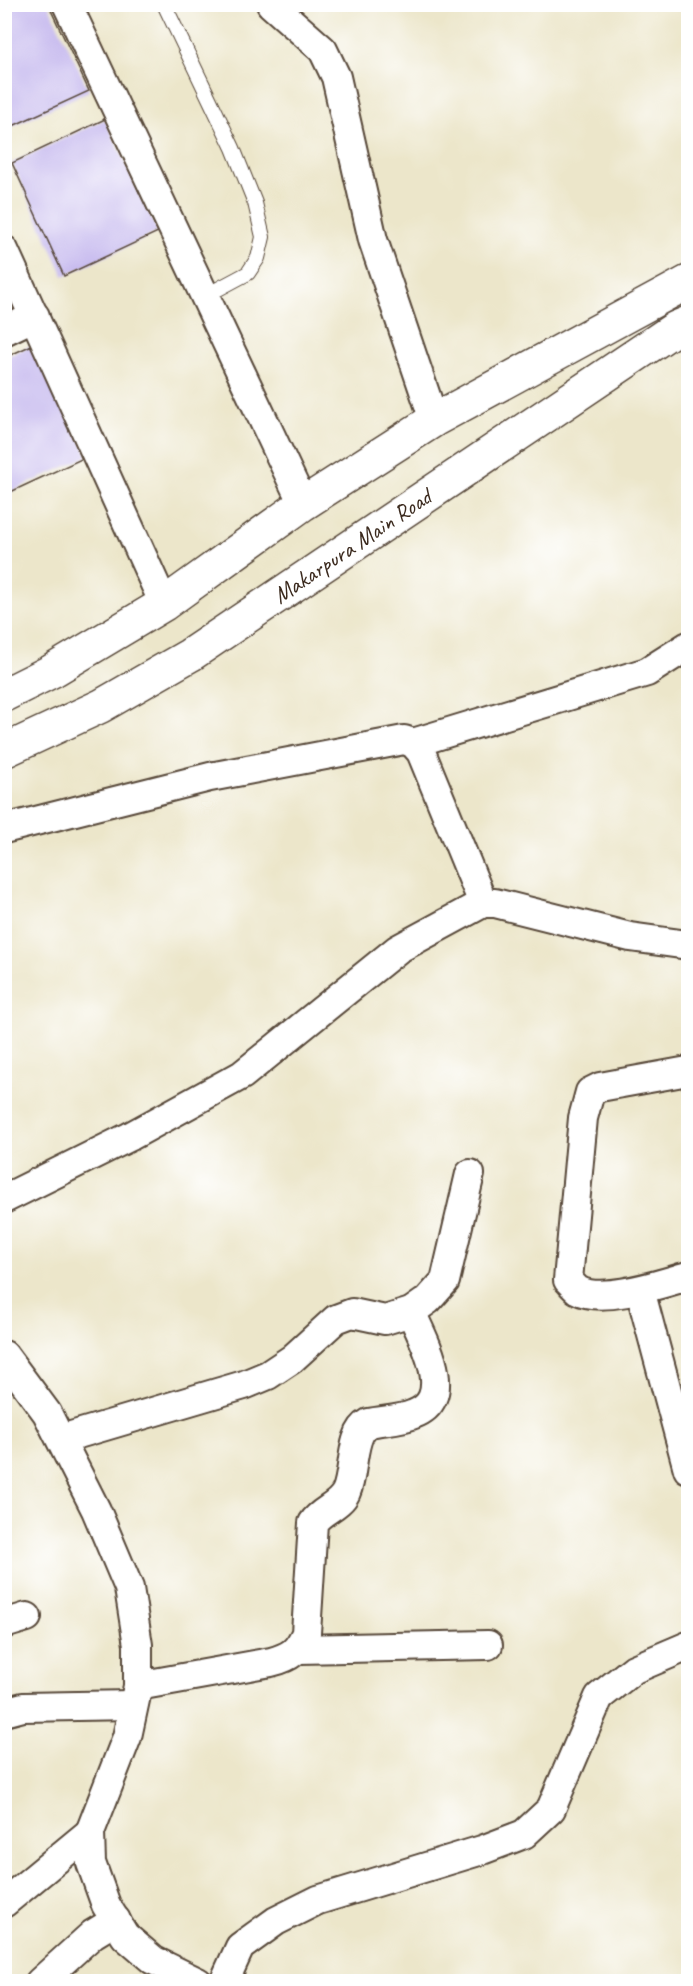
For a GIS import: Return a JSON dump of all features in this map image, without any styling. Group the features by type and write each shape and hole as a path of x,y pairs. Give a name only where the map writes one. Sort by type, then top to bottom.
{"highway":[{"path":"4,694 52,671 164,604 303,504 434,420 688,282"},
{"name":"Makarpura Main Road","path":"4,751 101,706 190,655 688,322"}],"street":[{"path":"67,4 303,504"},
{"path":"271,4 322,50 336,77 373,240 434,420"},
{"path":"4,250 164,604"},
{"path":"4,331 35,316"},
{"path":"413,743 647,672 688,646"},
{"path":"4,829 210,777 404,740 413,743 421,752 483,903"},
{"path":"4,1199 129,1137 242,1075 398,949 483,903 495,903 630,937 688,945"},
{"path":"688,1071 600,1087 590,1092 585,1103 568,1280 578,1290 598,1294 640,1290 688,1276"},
{"path":"61,1439 244,1385 268,1375 292,1359 336,1319 352,1313 385,1320 411,1312 445,1281 470,1174"},
{"path":"640,1290 688,1469"},
{"path":"4,1712 23,1707 135,1695 287,1658 299,1649 306,1633 313,1523 318,1515 340,1501 347,1491 357,1435 362,1426 369,1423 414,1415 428,1407 435,1389 434,1367 411,1312"},
{"path":"4,1355 47,1413 61,1439 96,1510 129,1588 138,1645 135,1695 127,1737 90,1832 92,1863 106,1905 125,1936 153,1960 198,1982"},
{"path":"299,1649 488,1646"},
{"path":"224,1982 240,1947 276,1921 318,1900 482,1850 524,1834 551,1809 599,1697 634,1668 688,1646"},
{"path":"4,1903 90,1832"},
{"path":"40,1982 93,1934 116,1920"}],"lane":[{"path":"164,4 233,148 255,203 263,237 258,258 248,273 205,296"}],"building":[{"path":"4,4 48,4 89,91 4,130"},
{"path":"105,119 158,232 64,276 12,163"},
{"path":"4,284 15,304 4,308"},
{"path":"36,343 88,456 4,495 4,358"}]}
